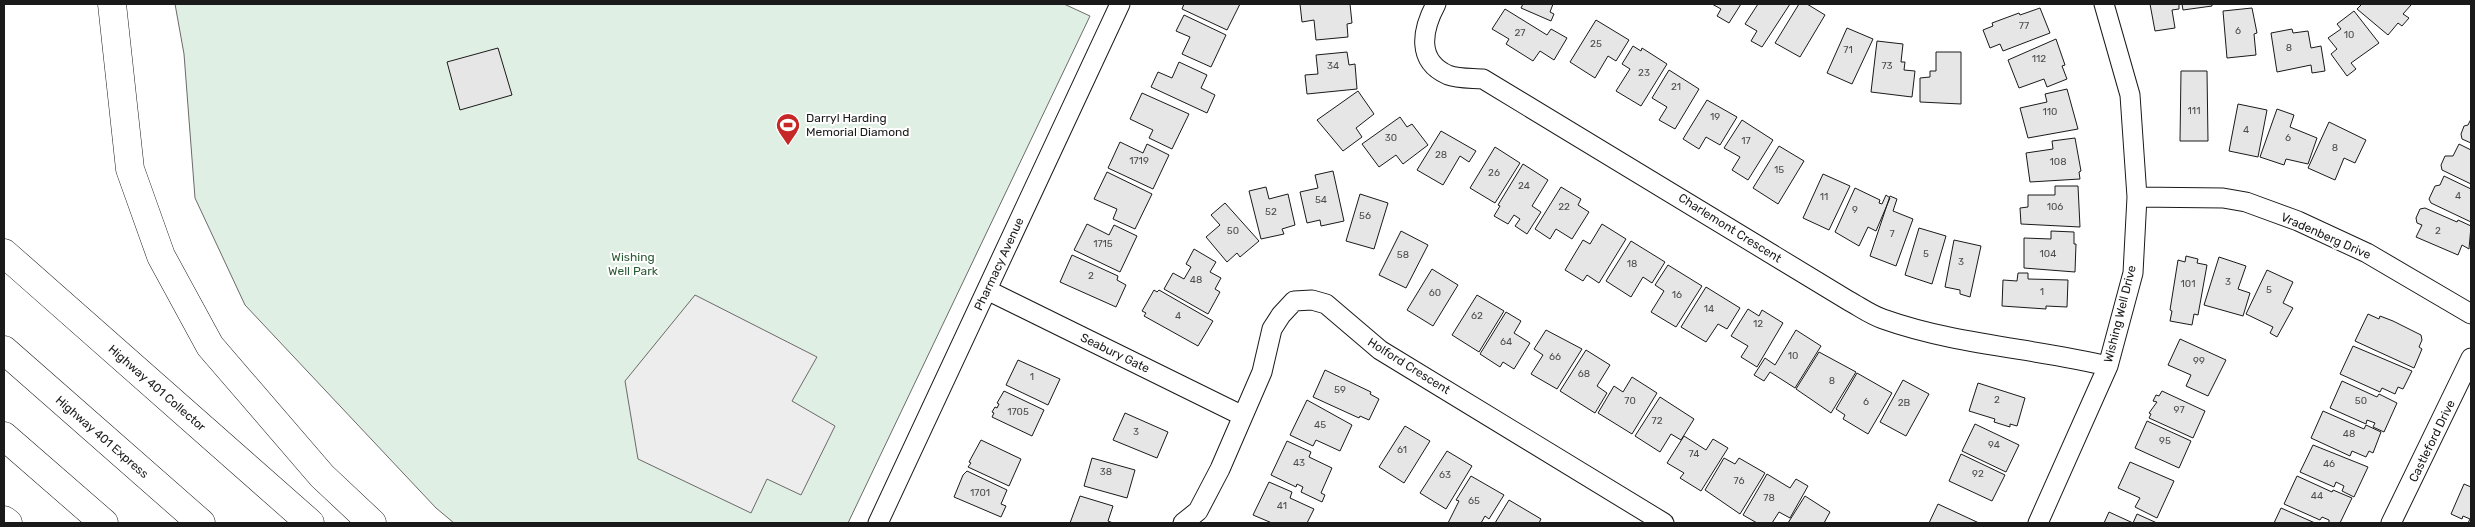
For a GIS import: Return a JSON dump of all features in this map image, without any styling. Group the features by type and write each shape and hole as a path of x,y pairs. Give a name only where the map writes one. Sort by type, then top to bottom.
{"highway":[{"path":"112,4 130,169 161,256 210,346 322,476 372,523"},
{"name":"Highway 401 Collector","path":"4,253 310,523"},
{"name":"Highway 401 Express","path":"4,350 201,523"},
{"path":"4,436 104,523"}],"street":[{"name":"Pharmacy Avenue","path":"878,523 1120,4"},
{"name":"Charlemont Crescent","path":"1436,4 1428,21 1425,49 1427,60 1434,66 1448,75 1483,79 1849,301 1881,318 1942,337 2072,357 2108,366"},
{"name":"Wishing Well Drive","path":"2038,523 2108,366 2133,273 2137,197 2130,95 2104,4"},
{"name":"Vradenberg Drive","path":"2137,197 2223,198 2246,202 2298,221 2367,253 2471,314"},
{"name":"Seabury Gate","path":"987,290 1243,416"},
{"name":"Holford Crescent","path":"1183,523 1198,511 1262,372 1272,329 1281,314 1294,300 1312,300 1326,304 1380,350 1664,523"},
{"name":"Castleford Drive","path":"2391,523 2471,358"}],"green space":[{"name":"Wishing Well Park","path":"175,4 1064,4 1090,16 848,523 454,523 436,508 245,305 195,198 184,54"}],"shaded area":[{"path":"695,295 817,357 792,401 835,426 801,495 767,479 751,513 638,459 625,381"}],"building":[{"path":"1184,4 1240,4 1227,30 1182,9"},
{"path":"1300,4 1350,4 1352,23 1347,24 1348,37 1316,40 1314,20 1302,22"},
{"path":"1523,4 1553,4 1550,12 1554,14 1551,21 1521,8"},
{"path":"1712,4 1741,4 1729,23 1717,16 1721,9"},
{"path":"1758,4 1790,4 1762,47 1751,41 1757,31 1745,24"},
{"path":"1799,4 1807,4 1825,15 1800,57 1775,43"},
{"path":"2150,4 2179,4 2179,9 2172,10 2175,28 2155,31"},
{"path":"2182,4 2212,4 2212,6 2183,10"},
{"path":"2362,4 2409,4 2411,5 2403,14 2409,18 2402,26 2398,23 2388,35 2357,9"},
{"path":"2040,8 2050,33 2003,51 2000,44 1990,48 1983,30 1993,26 1992,23"},
{"path":"2252,8 2257,33 2254,34 2256,55 2227,58 2223,11"},
{"path":"1505,9 1547,35 1551,29 1567,38 1554,60 1540,51 1533,61 1506,44 1509,39 1492,29"},
{"path":"2354,11 2379,43 2351,63 2356,69 2347,76 2331,54 2337,49 2328,38 2341,29 2337,24"},
{"path":"1184,15 1226,35 1211,67 1182,54 1190,37 1176,31"},
{"path":"1596,20 1629,40 1616,61 1608,56 1595,78 1570,62"},
{"path":"1847,28 1873,39 1852,84 1827,73"},
{"path":"2292,29 2293,33 2308,31 2311,48 2321,46 2325,71 2312,73 2311,65 2277,72 2271,33"},
{"path":"2056,39 2065,65 2062,66 2067,79 2047,87 2044,79 2019,88 2008,60"},
{"path":"1877,41 1903,44 1901,62 1905,62 1904,70 1915,71 1912,97 1871,92"},
{"path":"1633,46 1641,51 1642,48 1667,64 1641,106 1616,91 1630,69 1622,64"},
{"path":"498,48 512,95 460,110 447,62"},
{"path":"1347,52 1349,65 1355,64 1357,89 1307,94 1305,75 1318,74 1316,55"},
{"path":"1936,52 1961,52 1961,104 1920,102 1920,78 1930,77 1930,71 1936,71"},
{"path":"1179,62 1207,75 1201,88 1215,95 1207,113 1151,87 1158,72 1172,78"},
{"path":"1669,70 1699,89 1675,129 1659,120 1667,107 1652,98"},
{"path":"2181,71 2207,71 2208,141 2180,141"},
{"path":"2067,89 2078,129 2028,138 2020,108 2047,102 2045,94"},
{"path":"1358,91 1374,114 1356,128 1362,137 1343,151 1317,120"},
{"path":"1142,93 1189,114 1172,149 1149,138 1153,130 1130,119"},
{"path":"1707,100 1737,117 1720,145 1706,137 1699,149 1683,139"},
{"path":"2238,104 2267,110 2258,157 2229,151"},
{"path":"2277,109 2294,115 2290,127 2317,138 2308,164 2286,159 2284,165 2260,157"},
{"path":"1400,117 1407,127 1412,124 1428,145 1403,164 1396,155 1379,167 1362,144"},
{"path":"2471,119 2471,143 2462,139 2461,134 2464,126 2468,125"},
{"path":"1742,120 1773,140 1748,180 1732,170 1740,157 1724,148"},
{"path":"2329,122 2366,140 2355,163 2344,158 2335,180 2308,168"},
{"path":"1441,131 1476,151 1469,162 1460,156 1443,185 1417,170"},
{"path":"2075,138 2081,171 2079,172 2080,179 2030,182 2026,153 2053,149 2052,141"},
{"path":"1120,142 1143,153 1147,144 1169,155 1153,189 1108,168"},
{"path":"2459,144 2471,150 2471,184 2442,170 2441,165 2445,156 2453,156"},
{"path":"1779,146 1804,161 1778,204 1753,188"},
{"path":"1495,147 1520,163 1495,203 1470,188"},
{"path":"1523,164 1548,180 1532,206 1541,212 1527,234 1515,226 1520,219 1514,215 1508,224 1494,216 1500,206 1498,205"},
{"path":"1333,171 1344,221 1321,226 1320,220 1307,223 1300,192 1318,188 1315,175"},
{"path":"1107,172 1152,194 1135,229 1113,219 1117,209 1094,199"},
{"path":"1823,174 1850,186 1829,230 1803,218"},
{"path":"2444,176 2471,189 2471,222 2431,203 2429,199 2435,186 2440,185"},
{"path":"2055,186 2078,186 2080,227 2021,224 2020,208 2028,207 2028,195 2055,195"},
{"path":"1266,187 1269,199 1288,194 1295,225 1282,229 1284,234 1261,239 1249,191"},
{"path":"1561,187 1581,199 1578,205 1589,212 1572,239 1556,229 1550,239 1535,229"},
{"path":"1855,188 1880,200 1879,203 1882,204 1886,195 1890,198 1876,231 1868,227 1859,246 1835,232"},
{"path":"1360,194 1388,203 1374,249 1346,241"},
{"path":"1890,196 1897,199 1893,211 1913,219 1896,266 1870,256"},
{"path":"1225,203 1259,241 1240,257 1237,253 1227,262 1206,237 1220,225 1211,215"},
{"path":"2425,208 2471,226 2469,249 2462,245 2458,255 2416,237 2422,225 2417,223 2416,218 2420,209"},
{"path":"1087,224 1109,235 1114,225 1137,236 1120,272 1074,250"},
{"path":"1602,224 1626,239 1599,283 1587,275 1583,281 1565,270 1583,240 1590,244"},
{"path":"1919,228 1946,236 1932,284 1905,275"},
{"path":"1401,231 1428,245 1406,288 1379,275"},
{"path":"2051,231 2074,232 2074,244 2076,244 2075,272 2024,268 2024,238 2051,239"},
{"path":"1954,240 1981,246 1970,297 1960,294 1960,290 1945,287"},
{"path":"1631,241 1665,262 1652,283 1643,277 1631,297 1606,281"},
{"path":"1194,249 1216,262 1210,272 1221,278 1215,289 1220,292 1208,314 1164,289 1173,273 1184,279 1191,267 1186,264"},
{"path":"1072,255 1118,276 1117,280 1126,285 1116,307 1060,282"},
{"path":"2186,256 2198,259 2197,263 2207,265 2198,315 2194,314 2192,325 2170,321 2178,260 2185,262"},
{"path":"2219,257 2246,266 2238,289 2250,293 2243,316 2204,305"},
{"path":"1668,265 1702,286 1676,327 1651,312 1664,291 1655,285"},
{"path":"1432,269 1458,285 1433,326 1407,310"},
{"path":"2267,270 2293,282 2283,303 2293,308 2277,337 2270,333 2273,327 2246,314"},
{"path":"2018,273 2028,273 2028,279 2068,280 2067,307 2046,306 2046,309 2002,306 2003,280 2017,281"},
{"path":"1706,287 1740,308 1727,329 1718,324 1706,342 1681,327"},
{"path":"1154,290 1157,292 1159,290 1213,321 1198,346 1144,316 1146,313 1142,311"},
{"path":"1477,295 1504,311 1479,352 1452,335"},
{"path":"1748,309 1759,316 1762,310 1783,323 1757,367 1741,357 1748,346 1731,336"},
{"path":"1506,312 1521,321 1514,333 1530,343 1514,369 1503,362 1500,367 1480,354"},
{"path":"2368,314 2379,319 2380,316 2393,321 2421,335 2422,340 2419,347 2422,349 2414,368 2355,341"},
{"path":"1546,330 1582,349 1557,389 1531,374 1543,355 1534,349"},
{"path":"1796,330 1821,346 1795,388 1770,372 1764,381 1754,375 1765,358 1775,365"},
{"path":"2180,339 2226,360 2208,396 2186,386 2191,375 2168,365"},
{"path":"2353,346 2412,371 2403,389 2398,387 2395,394 2382,388 2380,392 2340,374"},
{"path":"1586,350 1610,365 1597,386 1607,393 1595,413 1560,391"},
{"path":"1819,352 1856,372 1831,413 1796,389"},
{"path":"1018,360 1060,379 1048,405 1006,385"},
{"path":"1325,370 1371,392 1370,394 1379,399 1369,420 1360,416 1359,418 1313,397"},
{"path":"1857,373 1892,393 1868,434 1843,419 1845,415 1836,409"},
{"path":"1632,377 1657,393 1632,434 1598,413 1614,386 1623,392"},
{"path":"1903,380 1929,394 1906,436 1880,422"},
{"path":"2342,381 2377,397 2379,394 2397,403 2384,432 2373,427 2375,423 2367,420 2366,424 2330,408"},
{"path":"1978,383 2025,398 2017,426 2010,424 2010,427 1994,422 1995,419 1969,411"},
{"path":"1004,391 1044,410 1032,436 992,417 994,413 992,412 995,407 997,408 999,404 997,403"},
{"path":"2162,391 2205,411 2193,438 2149,418 2151,414 2149,413 2157,402 2153,401 2156,395 2159,396"},
{"path":"1660,397 1694,419 1681,440 1671,434 1660,452 1635,436"},
{"path":"1307,400 1352,425 1340,451 1316,440 1313,446 1290,435"},
{"path":"2323,411 2364,429 2366,425 2381,432 2373,453 2369,451 2366,457 2352,451 2350,456 2311,438"},
{"path":"1125,413 1168,432 1157,458 1113,440"},
{"path":"2147,421 2191,441 2179,468 2135,448"},
{"path":"1975,424 2019,445 2006,472 1962,451"},
{"path":"1405,426 1430,441 1404,483 1379,467"},
{"path":"1684,436 1706,450 1713,439 1728,448 1701,491 1680,478 1684,473 1667,463"},
{"path":"981,440 1021,459 1009,486 968,467"},
{"path":"1287,441 1311,452 1309,457 1332,468 1321,493 1325,495 1322,502 1301,492 1303,487 1297,484 1296,487 1271,475"},
{"path":"2313,445 2368,467 2354,497 2342,491 2344,486 2336,482 2334,487 2300,472"},
{"path":"1447,451 1472,466 1446,509 1420,493"},
{"path":"1961,454 2005,475 1992,501 1949,481"},
{"path":"1092,458 1135,470 1127,498 1084,486"},
{"path":"1724,458 1735,464 1739,458 1765,473 1740,514 1705,490"},
{"path":"2130,462 2174,481 2157,518 2135,507 2140,498 2118,488"},
{"path":"967,471 1007,490 1001,504 1006,506 1001,517 954,497 963,475"},
{"path":"1767,474 1790,488 1796,479 1808,486 1790,518 1779,512 1772,523 1757,523 1743,515"},
{"path":"1471,476 1504,495 1489,519 1485,516 1481,523 1448,523 1459,501 1456,500"},
{"path":"2297,476 2332,492 2333,490 2352,498 2340,523 2329,523 2329,520 2322,517 2320,520 2284,504"},
{"path":"1269,482 1292,492 1290,498 1314,509 1307,523 1272,523 1253,515"},
{"path":"2464,484 2471,487 2471,523 2468,523 2470,519 2463,516 2462,519 2451,514"},
{"path":"1080,496 1113,506 1108,521 1113,523 1070,523"},
{"path":"1805,496 1830,512 1824,523 1788,523"},
{"path":"1509,500 1541,519 1539,523 1495,523"},
{"path":"1938,504 1979,523 1929,523"},
{"path":"2281,508 2315,523 2274,523"},
{"path":"2109,512 2133,523 2104,523"},
{"path":"2137,514 2157,523 2133,523"}],"place":[{"name":"Darryl Harding Memorial Diamond","path":"788,146"}]}
